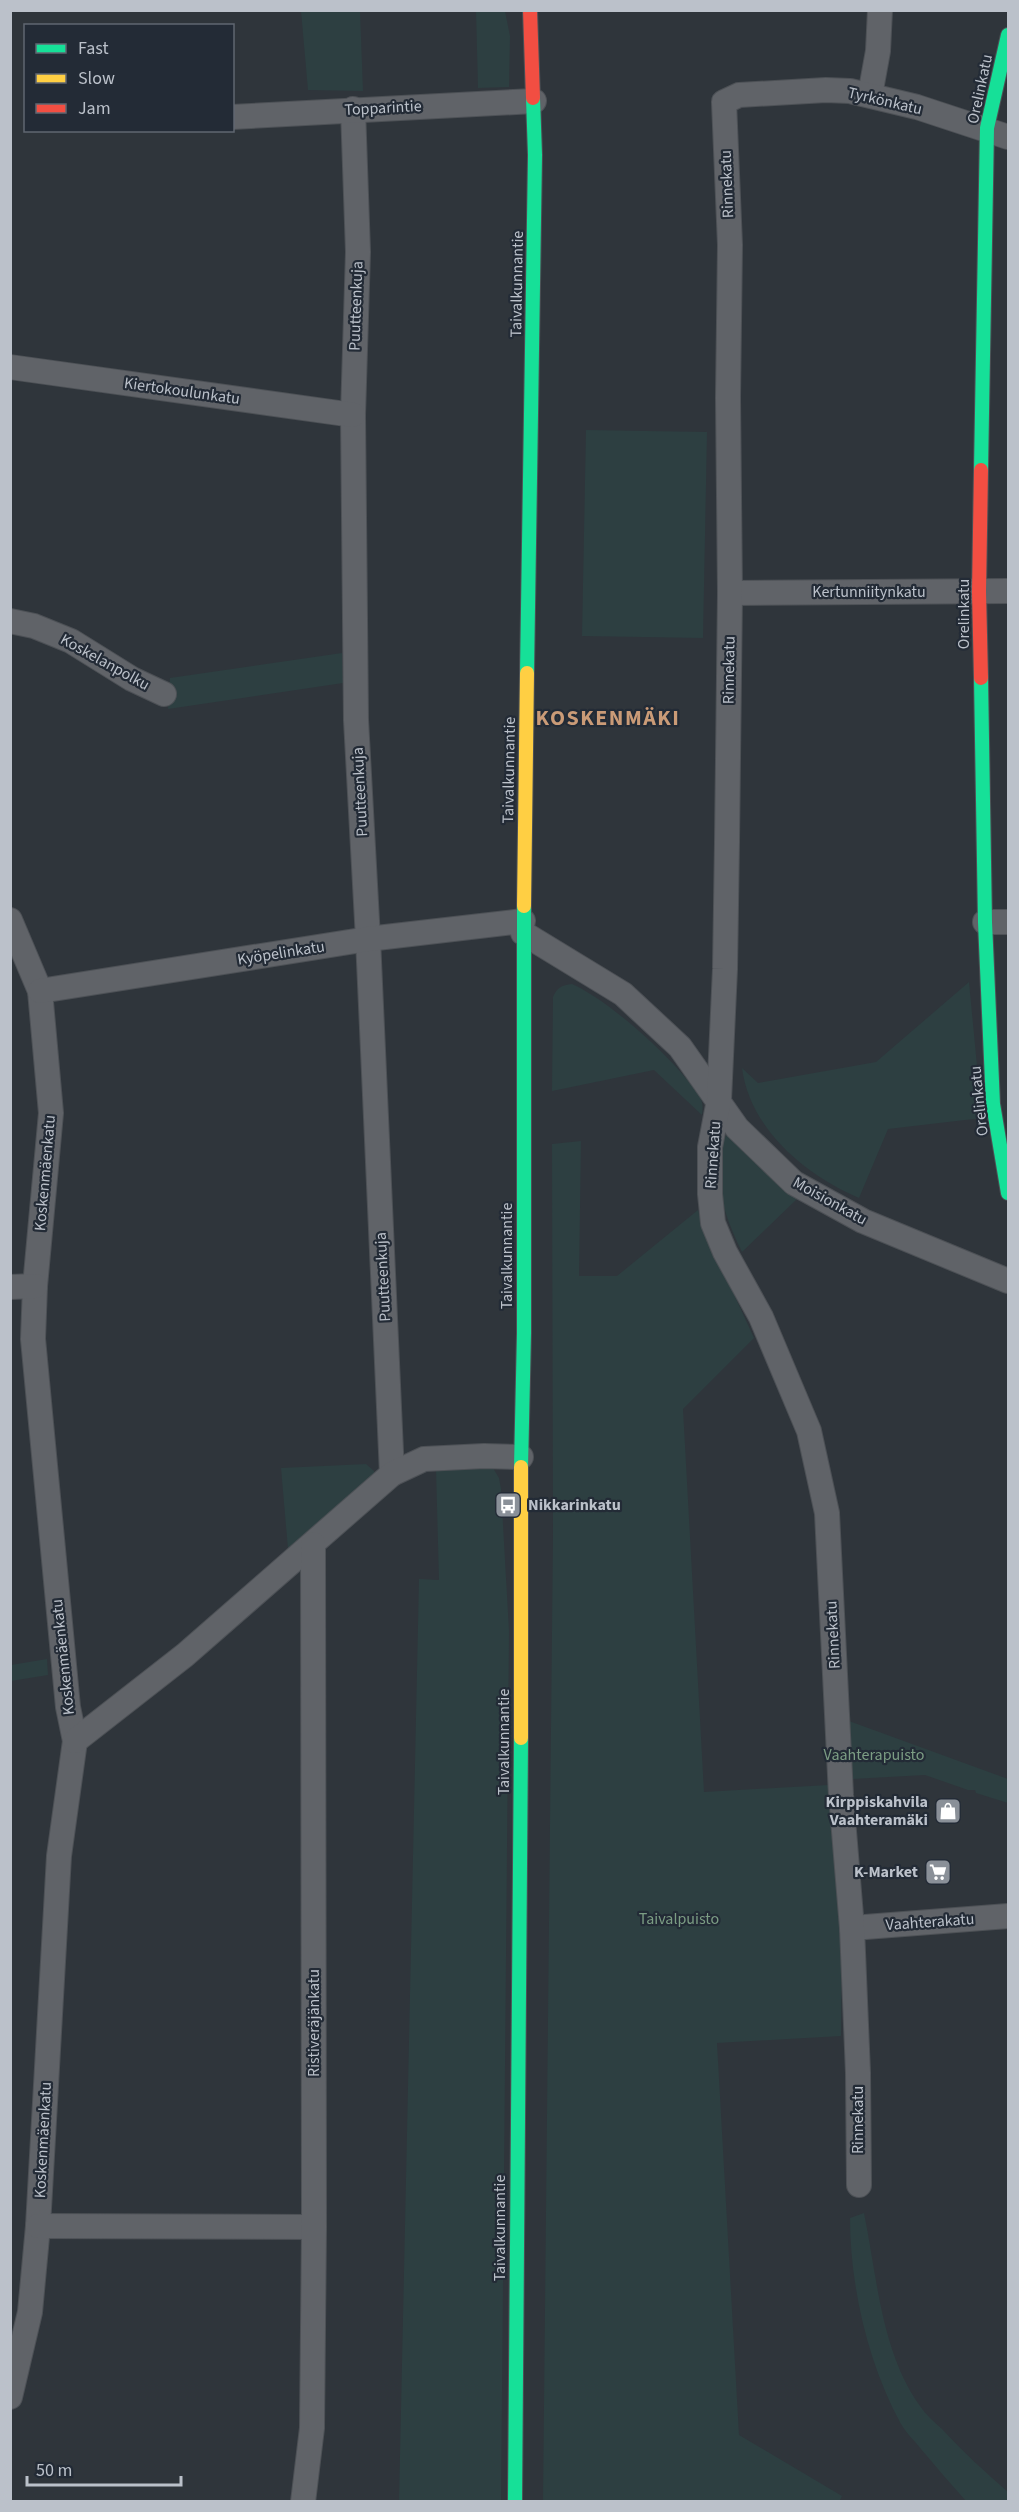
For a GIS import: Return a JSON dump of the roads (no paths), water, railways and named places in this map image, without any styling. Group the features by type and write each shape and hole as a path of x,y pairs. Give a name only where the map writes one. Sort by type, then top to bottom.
{"main road":[{"name":"Taivalkunnantie","path":"515,2502 523,1502 521,1457 524,1333 523,927 534,101 530,10"},
{"name":"Orelinkatu","path":"1008,35 998,133 979,592 997,922 1001,1104 1008,1193"}],"street":[{"path":"870,95 878,51 880,10"},
{"name":"Tyrkönkatu","path":"724,102 739,95 826,90 870,95 998,133"},
{"name":"Topparintie","path":"234,117 534,101"},
{"name":"Rinnekatu","path":"724,102 730,245 728,398 730,593 725,969 719,1101 711,1147 710,1194 713,1223 725,1252 761,1317 809,1431 826,1513 841,1795 852,1928 858,2073 859,2185"},
{"name":"Puutteenkuja","path":"353,109 358,252 353,415 356,720 392,1474"},
{"name":"Kiertokoulunkatu","path":"10,367 353,415"},
{"name":"Kertunniitynkatu","path":"730,593 1008,591"},
{"name":"Koskelanpolku","path":"10,621 34,626 71,640 132,679 164,694"},
{"name":"Koskenmäenkatu","path":"10,920 40,991 51,1115 35,1286 33,1339 68,1707 75,1741 59,1856 38,2226 30,2312 10,2397"},
{"name":"Kyöpelinkatu","path":"40,991 368,939 523,927"},
{"name":"Moisionkatu","path":"523,927 623,994 680,1047 738,1128 794,1183 863,1221 1008,1281"},
{"path":"10,1287 35,1286"},
{"path":"75,1741 185,1655 392,1474 424,1459 521,1457"},
{"name":"Ristiveräjänkatu","path":"303,2502 312,2428 314,1544"},
{"name":"Vaahterakatu","path":"852,1928 1008,1916"},
{"path":"38,2226 314,2228"}],"place":[{"name":"Nikkarinkatu","path":"508,1505"},
{"name":"Kirppiskahvila Vaahteramäki","path":"948,1811"},
{"name":"K-Market","path":"938,1872"}],"district":[{"name":"KOSKENMÄKI","path":"608,718"}],"park label":[{"name":"Vaahterapuisto","path":"874,1755"},
{"name":"Taivalpuisto","path":"679,1919"}]}
